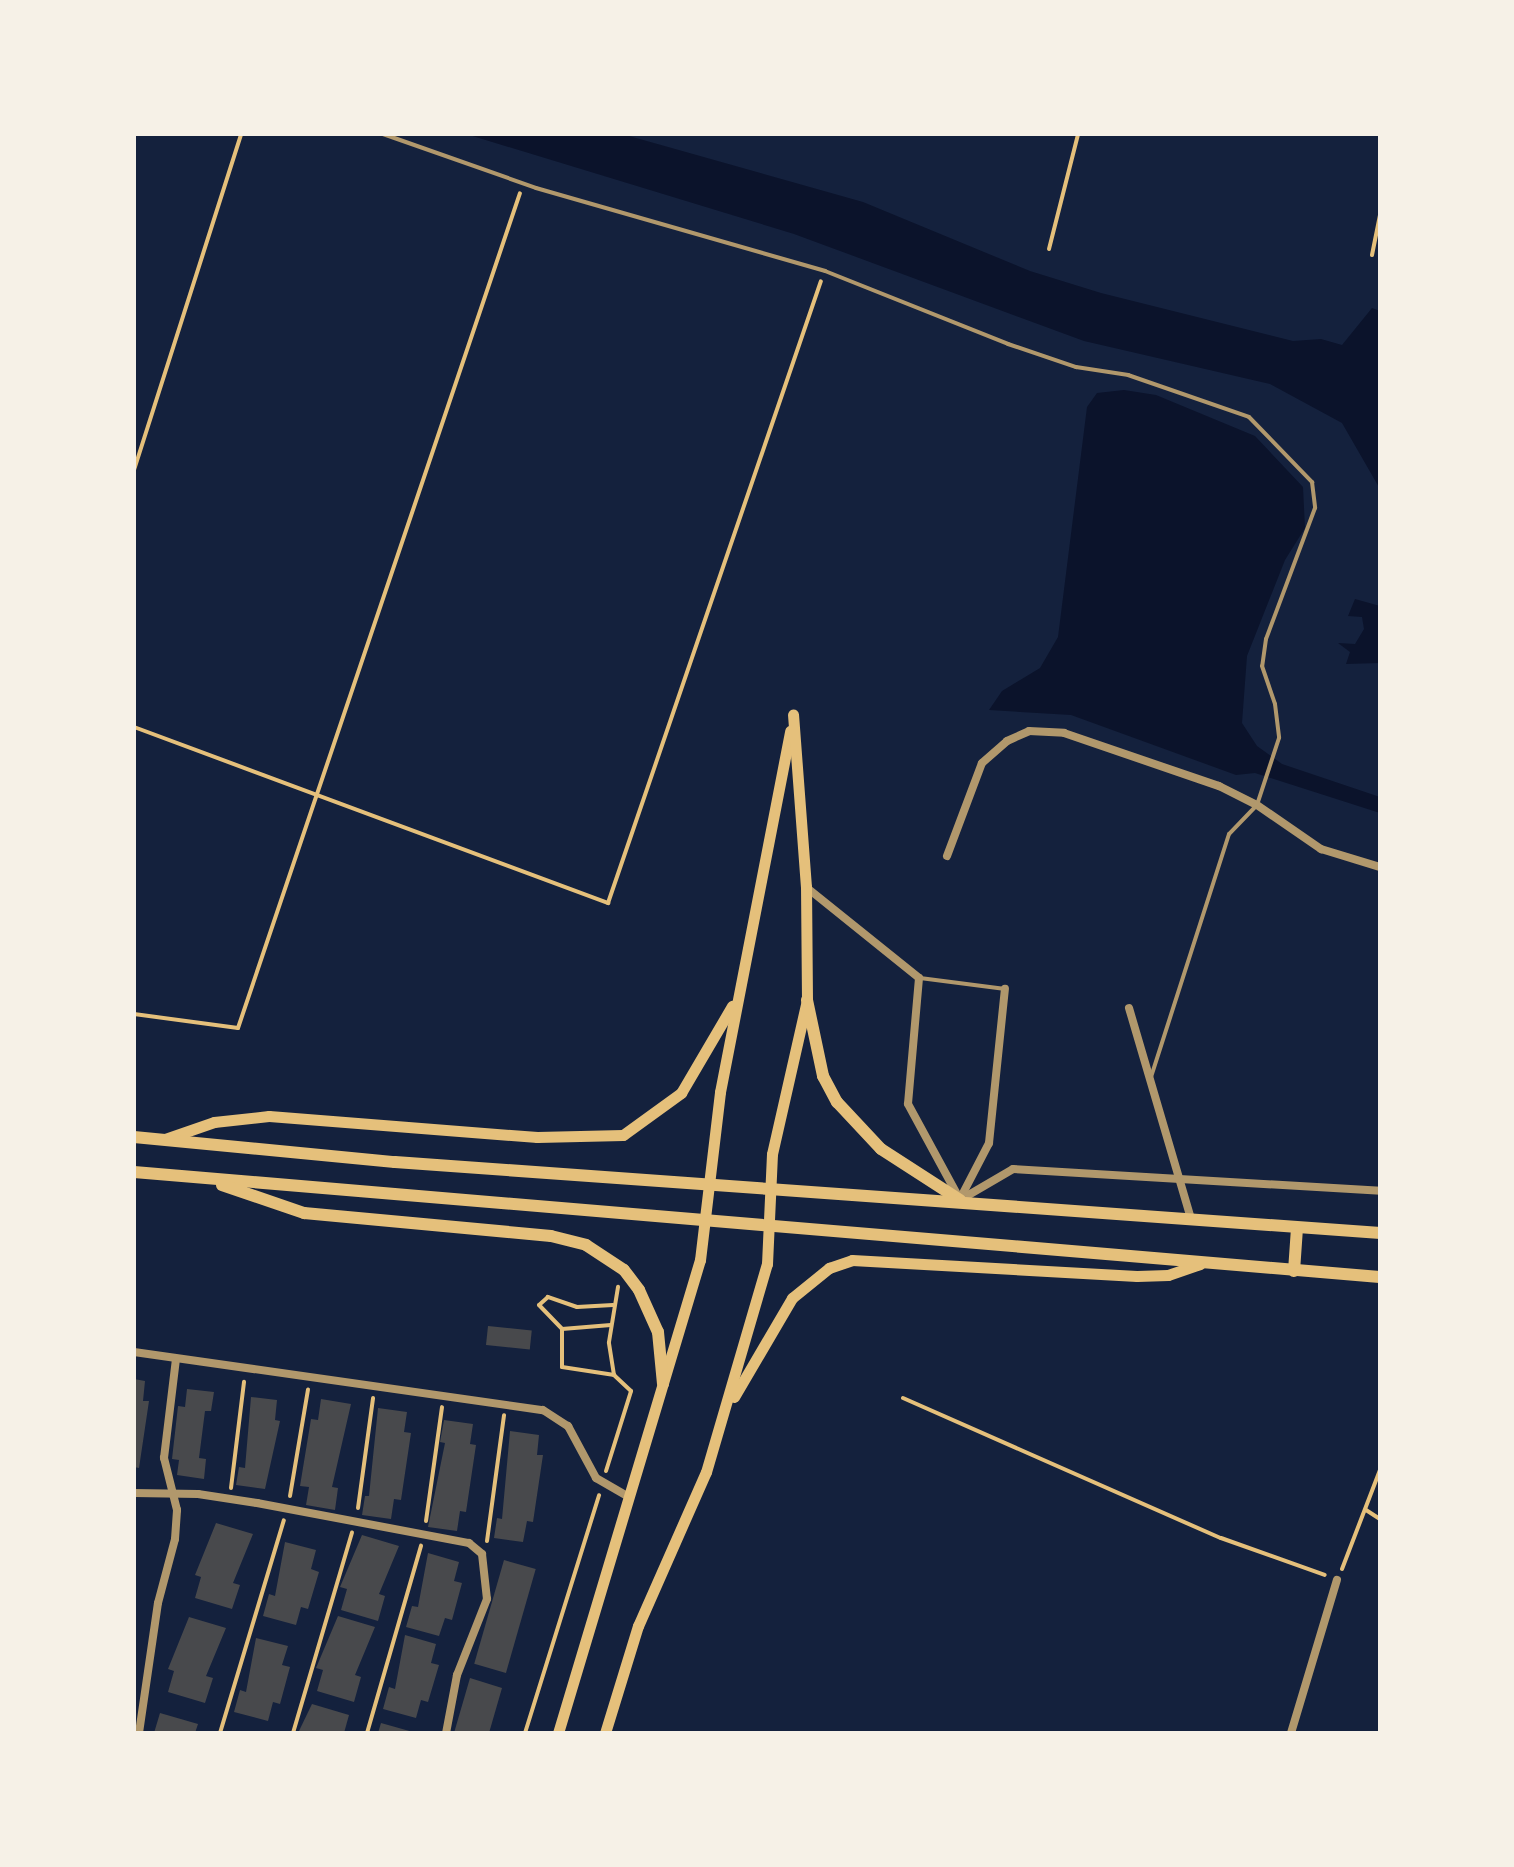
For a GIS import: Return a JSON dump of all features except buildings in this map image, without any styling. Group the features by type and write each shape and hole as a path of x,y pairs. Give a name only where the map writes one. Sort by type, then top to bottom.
{"main road":[{"path":"558,1733 708,1223 720,1092 793,714 806,887 807,1000 823,1076 837,1102 881,1149 960,1200"},
{"path":"162,1140 214,1122 269,1116 537,1137 623,1135 681,1093 738,995"},
{"path":"605,1733 638,1626 690,1515 722,1419 767,1264 771,1226 770,1187 777,1125 807,1000"},
{"path":"134,1137 1380,1233"},
{"path":"134,1172 708,1223 1380,1277"},
{"path":"208,1180 304,1213 570,1240 624,1270 639,1290 658,1332 663,1384"},
{"path":"1294,1271 1297,1228"},
{"path":"722,1419 792,1298 829,1268 852,1260 1137,1276 1168,1275 1200,1264"}],"street":[{"path":"947,856 982,763 1007,741 1029,731 1064,733 1257,805 1321,849 1380,867"},
{"path":"806,887 919,978 908,1104 960,1200"},
{"path":"960,1200 989,1143 1005,989"},
{"path":"1129,1008 1191,1219"},
{"path":"960,1200 1013,1169 1380,1191"},
{"path":"134,1352 246,1371 505,1405 560,1417 602,1483 629,1497"},
{"path":"139,1733 158,1603 175,1539 177,1510 164,1458 176,1359"},
{"path":"134,1493 229,1498 425,1532 469,1543 482,1554 487,1599 457,1675 446,1733"},
{"path":"1291,1733 1337,1580"}],"lane":[{"path":"383,134 524,183 825,271 1008,344 1076,367 1128,375 1249,417 1312,482 1315,508 1305,545 1266,639 1262,666 1275,704 1279,738 1257,805 1229,834 1150,1079"},
{"path":"919,978 1005,989"}],"path":[{"path":"134,470 241,134"},
{"path":"1049,249 1078,134"},
{"path":"134,1014 238,1028 524,183"},
{"path":"1372,255 1380,215"},
{"path":"134,727 608,903 825,271"},
{"path":"614,1375 611,1325 613,1305 624,1270"},
{"path":"525,1733 631,1391 614,1375 562,1367 562,1329 539,1305 548,1297 577,1307 613,1305"},
{"path":"562,1329 611,1325"},
{"path":"229,1498 246,1371"},
{"path":"220,1733 288,1508 310,1380"},
{"path":"293,1733 356,1520 374,1389"},
{"path":"367,1733 425,1532 444,1397"},
{"path":"903,1398 1221,1538 1337,1580 1380,1470"},
{"path":"482,1554 490,1533 505,1405"},
{"path":"1366,1510 1380,1519"}],"water":[{"path":"466,134 622,134 863,202 1030,271 1101,293 1293,341 1321,339 1342,345 1372,308 1380,311 1380,489 1342,423 1270,384 1084,341 794,234"},
{"path":"1124,390 1156,395 1255,436 1303,487 1305,528 1285,560 1247,656 1242,723 1257,746 1282,764 1380,797 1380,813 1255,773 1236,775 1071,715 989,710 1002,691 1040,668 1058,637 1087,407 1097,393"},
{"path":"1355,599 1380,606 1380,663 1346,664 1350,652 1338,643 1355,644 1364,629 1362,617 1348,616"}]}
